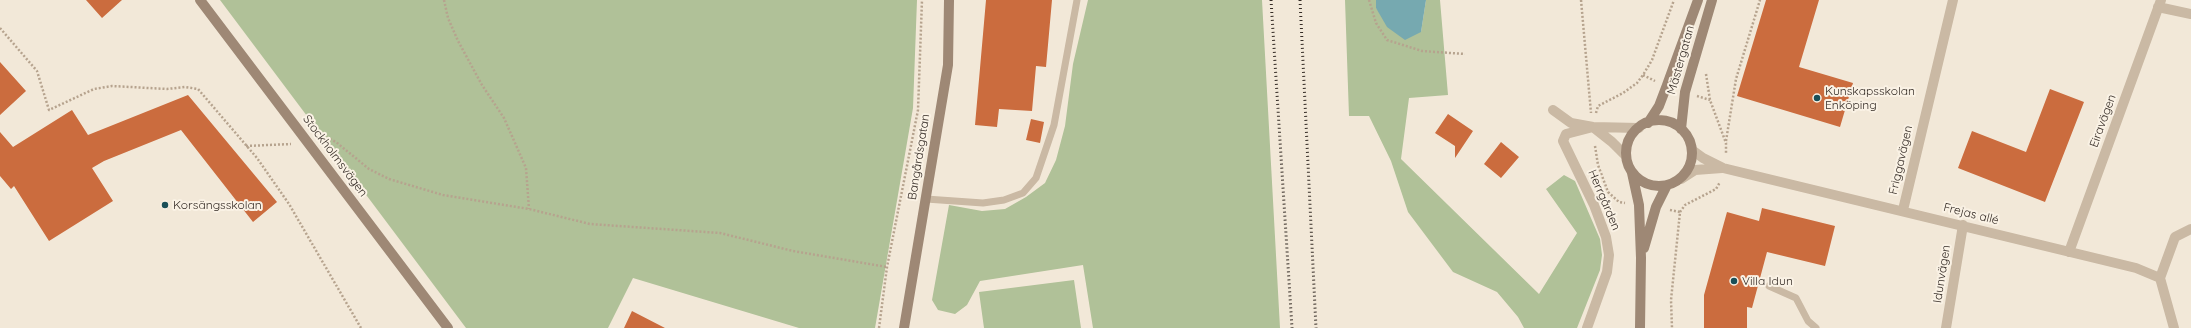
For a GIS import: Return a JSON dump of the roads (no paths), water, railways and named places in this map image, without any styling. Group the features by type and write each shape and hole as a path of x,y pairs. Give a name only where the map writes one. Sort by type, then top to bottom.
{"main road":[{"name":"Stockholmsvägen","path":"200,0 448,328"},
{"name":"Bangårdsgatan","path":"906,325 948,64 949,0"},
{"name":"Mästergatan","path":"1626,156 1629,140 1639,128 1648,122 1659,106 1698,0"},
{"name":"Mästergatan","path":"1681,129 1684,92 1712,0"},
{"path":"1632,173 1640,181 1650,186 1667,185 1681,179 1688,170 1691,161 1692,150 1689,140 1681,129 1665,121 1648,122"},
{"path":"1626,156 1632,173 1639,205 1641,258 1640,328"},
{"path":"1641,258 1656,207 1667,185"}],"street":[{"name":"Friggavägen","path":"1902,210 1953,0"},
{"path":"2160,4 2191,14"},
{"name":"Eiravägen","path":"2069,252 2160,4"},
{"path":"1553,110 1571,123 1593,127 1639,128"},
{"path":"1593,127 1612,142 1626,156"},
{"name":"Herrgården","path":"1587,328 1607,272 1609,255 1606,237 1594,205 1563,141 1566,134 1593,127"},
{"name":"Frejas allé","path":"1692,150 1703,158 1723,168 1902,210 2136,268 2160,278"},
{"name":"Frejas allé","path":"1681,179 1695,170 1723,168"},
{"name":"Idunvägen","path":"1946,328 1963,225"},
{"path":"2174,328 2160,278 2175,237 2191,229"}],"lane":[{"path":"926,199 983,203 1004,200 1023,192 1036,178 1054,125 1077,0"},
{"path":"1769,286 1796,298 1808,322 1816,328"}],"water":[{"path":"1376,0 1426,0 1421,32 1405,40 1387,27 1376,8"}],"railway":[{"path":"1271,0 1292,328"},
{"path":"1300,0 1316,328"}],"place":[{"name":"Kunskapsskolan Enköping","path":"1817,98"},
{"name":"Korsängsskolan","path":"165,205"},
{"name":"Villa Idun","path":"1734,281"}]}
